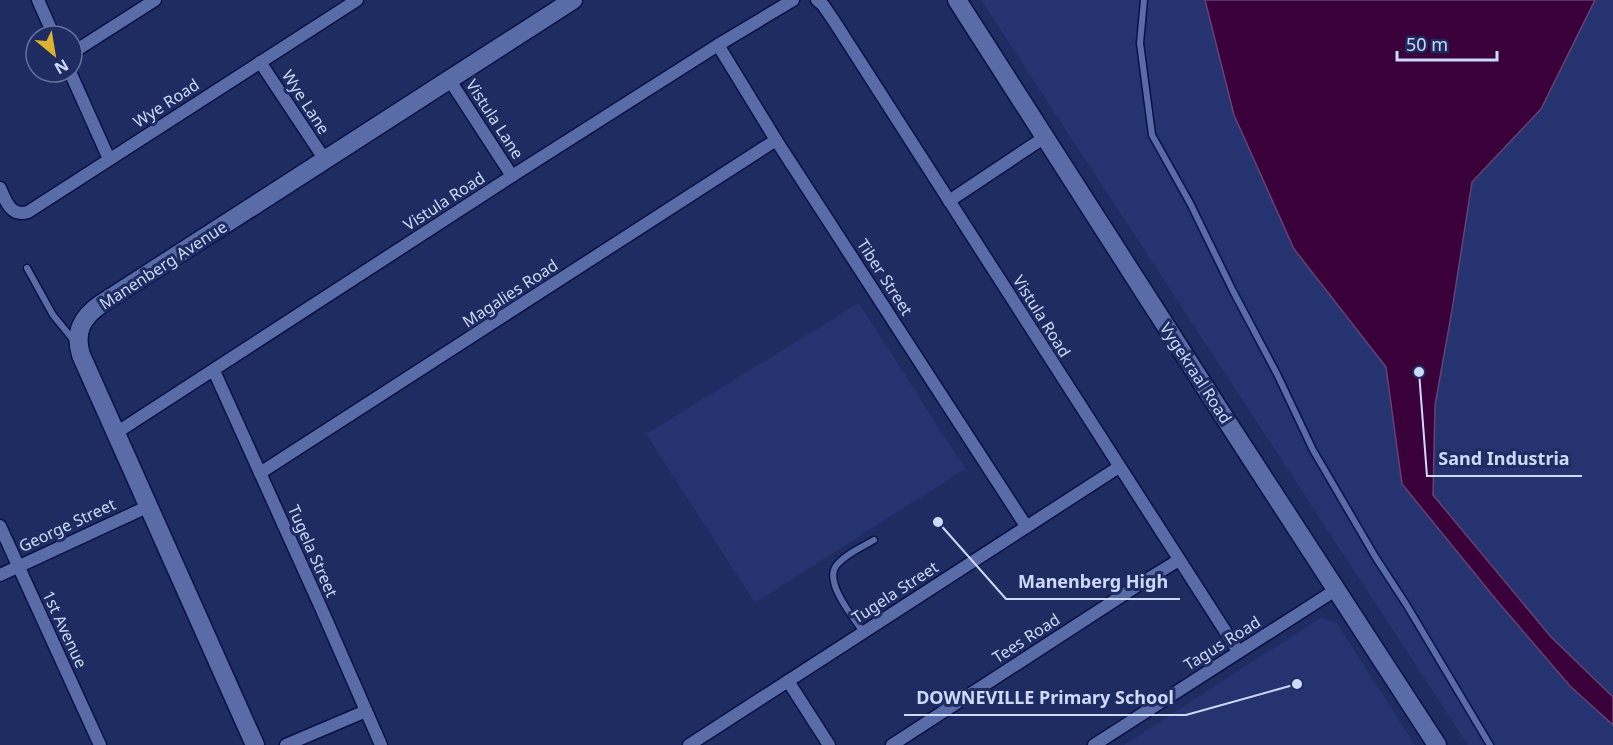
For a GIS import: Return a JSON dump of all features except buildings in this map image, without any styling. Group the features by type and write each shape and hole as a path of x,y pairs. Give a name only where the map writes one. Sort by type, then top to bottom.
{"street":[{"path":"38,0 49,24"},
{"path":"84,45 155,0"},
{"name":"Wye Road","path":"0,188 13,211 23,213 33,209 357,0"},
{"name":"Manenberg Avenue","path":"78,346 80,328 90,311 573,0"},
{"name":"Vistula Road","path":"116,433 718,45 793,0"},
{"name":"Vistula Road","path":"817,0 823,4 1238,651"},
{"name":"Vygekraal Road","path":"957,0 1437,745"},
{"name":"Tiber Street","path":"718,45 776,140 1026,526"},
{"name":"Wye Lane","path":"260,62 325,160"},
{"name":"Vistula Lane","path":"449,79 512,177"},
{"path":"75,84 109,159"},
{"path":"950,201 1045,137"},
{"name":"Magalies Road","path":"261,472 776,140"},
{"path":"78,346 255,745"},
{"name":"Tugela Street","path":"214,371 381,745"},
{"name":"Tugela Street","path":"694,744 1119,467"},
{"name":"George Street","path":"0,575 148,506"},
{"name":"1st Avenue","path":"0,526 100,745"},
{"name":"Tees Road","path":"892,745 1179,560"},
{"name":"Tagus Road","path":"1094,745 1337,589"},
{"path":"788,681 830,745"},
{"path":"286,745 366,711"}],"lane":[{"path":"1144,0 1140,44 1152,135 1190,203 1313,450 1490,745"},
{"path":"27,268 53,315 78,346"},
{"path":"863,632 837,591 833,576 836,566 874,540"}],"shaded area":[{"path":"981,0 1613,0 1613,745 1468,745"},
{"path":"1205,0 1595,0 1541,109 1472,182 1435,405 1433,495 1551,637 1613,697 1613,725 1570,686 1402,484 1386,367 1294,249 1234,115"},
{"path":"859,303 965,469 755,603 646,434"},
{"path":"1320,618 1336,622 1415,745 1124,745"}],"place":[{"name":"Sand Industria","path":"1419,372"},
{"name":"Manenberg High","path":"938,522"},
{"name":"DOWNEVILLE Primary School","path":"1297,684"}]}
